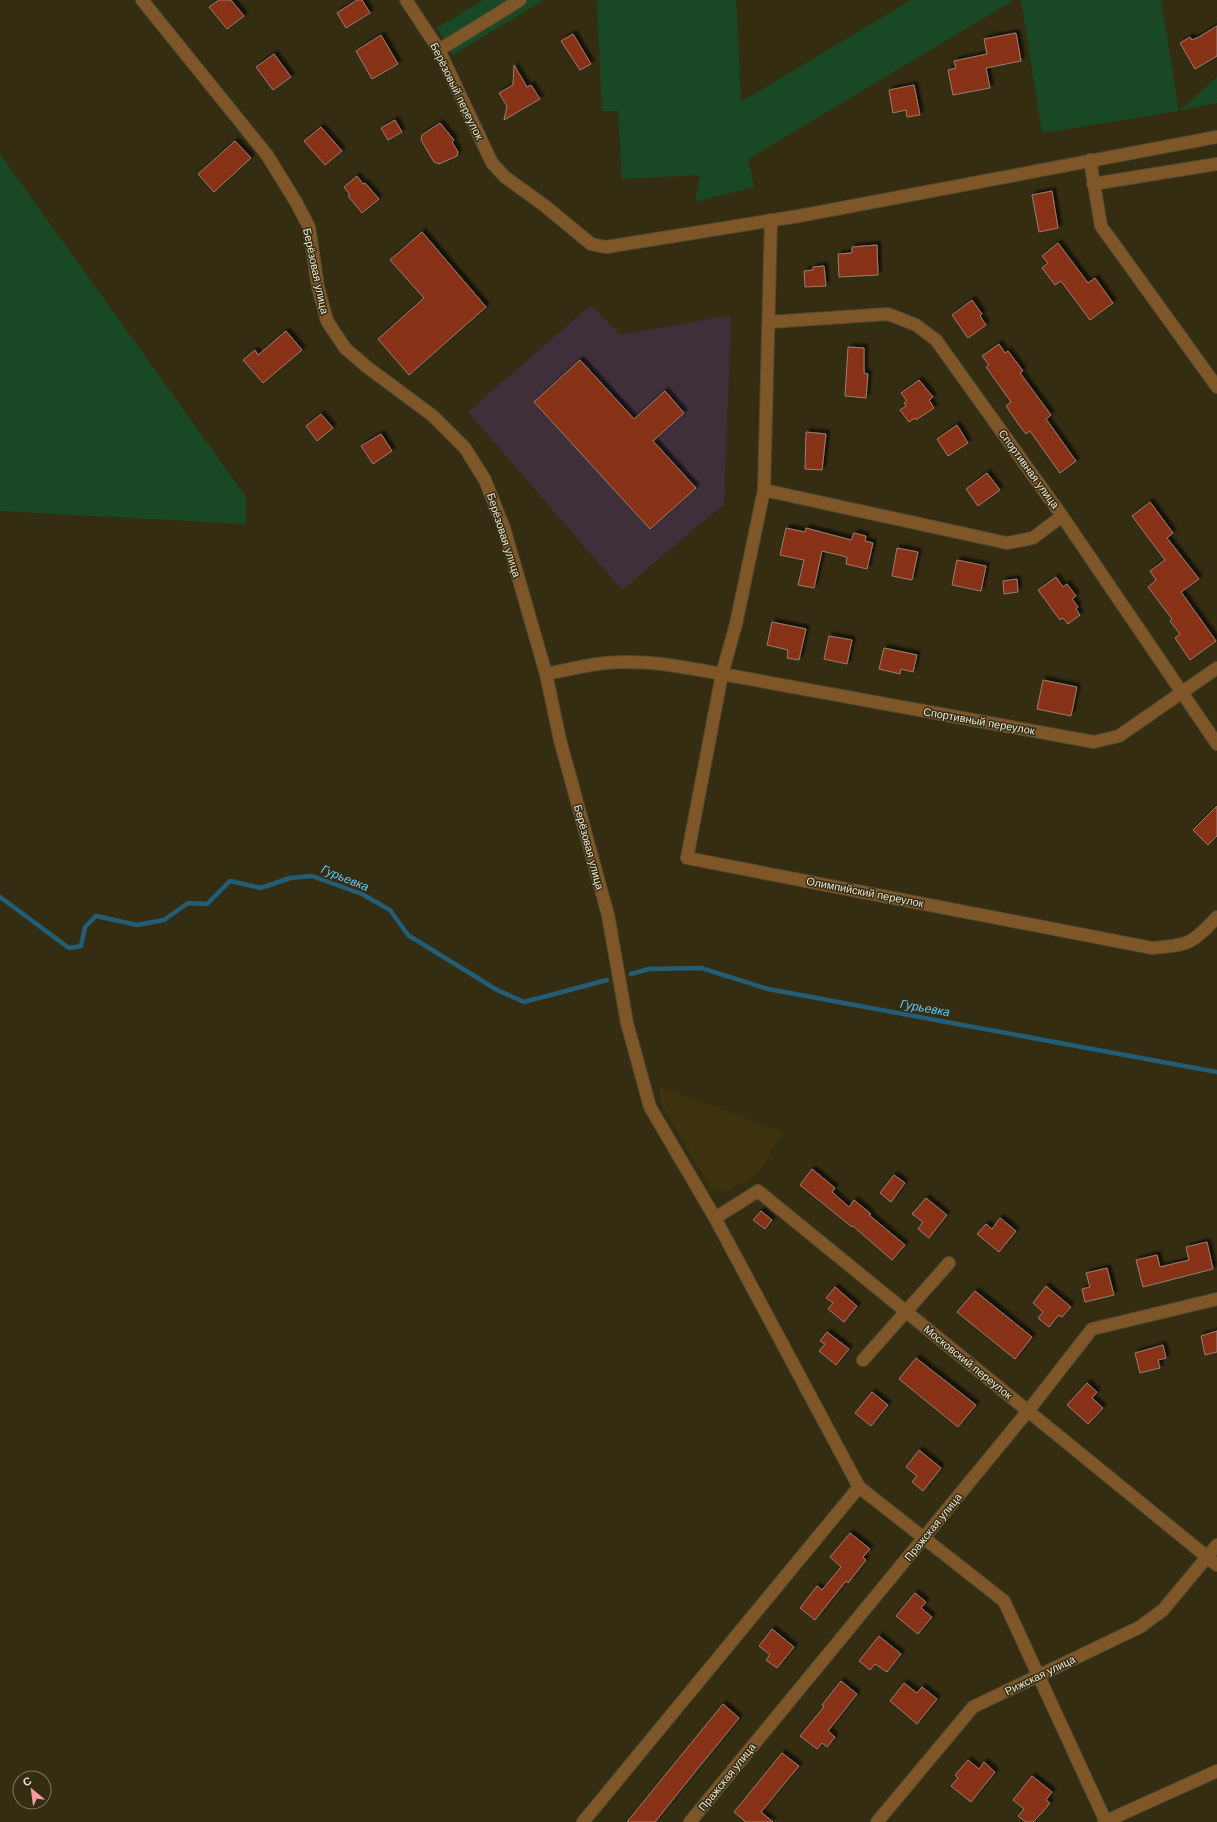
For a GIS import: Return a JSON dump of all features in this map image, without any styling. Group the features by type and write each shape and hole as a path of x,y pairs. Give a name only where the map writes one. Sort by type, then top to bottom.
{"street":[{"name":"Берёзовая улица","path":"142,0 267,155 296,202 308,227 318,287 327,321 345,348 367,367 433,416 465,448 485,480 504,528 546,674 560,740 608,915 627,1023 650,1107 715,1218 859,1487"},
{"name":"Берёзовый переулок","path":"406,0 439,50 492,163 505,177 545,206 591,244 606,247 771,220 1217,137"},
{"path":"439,50 520,0"},
{"path":"1090,160 1101,226 1217,387"},
{"path":"1094,184 1217,164"},
{"path":"722,674 736,624 764,490 771,220"},
{"name":"Спортивная улица","path":"769,322 888,314 916,325 936,340 1062,516 1217,744"},
{"path":"764,490 1007,543 1033,538 1062,516"},
{"name":"Спортивный переулок","path":"546,674 606,663 675,665 1094,742 1119,736 1217,668"},
{"name":"Олимпийский переулок","path":"722,674 687,858 1152,948 1179,946 1198,938 1217,917"},
{"name":"Московский переулок","path":"715,1218 758,1191 1217,1565"},
{"path":"863,1360 949,1263"},
{"name":"Пражская улица","path":"690,1822 1028,1411 1092,1329 1217,1299"},
{"path":"582,1822 859,1487 1004,1601 1105,1822 1217,1771"},
{"name":"Рижская улица","path":"877,1822 973,1707 1140,1626 1163,1610 1217,1545"}],"shaded area":[{"path":"591,305 620,335 731,315 724,504 622,590 468,412"},
{"path":"661,1087 783,1132 759,1173 725,1192 710,1187 662,1105 659,1090"}],"green space":[{"path":"483,0 544,0 453,55 437,28"},
{"path":"597,0 736,0 741,102 911,0 1014,0 748,159 754,187 695,202 700,175 622,179 618,111 602,111"},
{"path":"1021,0 1161,0 1179,111 1042,133"},
{"path":"1217,77 1217,103 1179,111"},
{"path":"0,154 246,497 246,524 0,511"}],"building":[{"path":"219,0 231,0 244,16 227,29 209,7"},
{"path":"357,0 362,0 370,13 346,28 337,13"},
{"path":"1217,26 1217,56 1195,69 1180,43 1190,37 1192,40 1199,37"},
{"path":"1016,33 1021,61 986,68 990,88 953,95 948,70 956,68 954,61 987,54 984,39"},
{"path":"573,34 591,64 580,70 561,41"},
{"path":"381,35 398,64 372,79 356,51"},
{"path":"274,54 291,77 273,90 256,67"},
{"path":"514,65 527,87 531,85 540,99 504,120 507,106 499,93 513,85"},
{"path":"914,85 920,115 907,117 906,110 893,113 889,90"},
{"path":"395,120 402,132 388,140 381,128"},
{"path":"440,123 454,140 452,142 458,152 457,156 439,164 434,162 421,140 422,135"},
{"path":"321,127 342,151 325,165 304,141"},
{"path":"235,141 251,158 214,192 198,174"},
{"path":"357,176 379,199 362,213 348,196 350,195 344,187"},
{"path":"1052,191 1058,228 1039,232 1032,195"},
{"path":"422,232 486,307 409,375 378,339 424,298 390,260"},
{"path":"1058,243 1088,283 1095,278 1113,303 1090,320 1061,281 1055,285 1042,268 1048,263 1042,256"},
{"path":"877,245 878,275 839,277 838,254 852,253 852,247"},
{"path":"824,266 826,286 805,287 804,271 813,270 813,267"},
{"path":"972,300 982,314 980,316 986,325 968,338 952,315"},
{"path":"286,331 302,350 263,383 243,360 255,350 258,355"},
{"path":"999,344 1005,353 1008,351 1023,371 1020,373 1051,415 1046,419 1076,461 1060,473 1030,431 1026,434 1019,425 1006,406 1011,402 986,367 989,365 982,356"},
{"path":"848,347 864,348 864,373 868,374 866,398 845,396"},
{"path":"580,360 634,419 665,391 684,413 653,441 696,488 650,529 534,402"},
{"path":"919,380 933,397 929,400 934,408 916,420 915,418 909,422 900,410 906,406 904,403 907,401 901,393"},
{"path":"321,414 333,428 317,441 306,426"},
{"path":"957,425 968,443 948,456 937,439"},
{"path":"806,432 826,434 822,470 805,469"},
{"path":"381,434 392,451 373,464 361,446"},
{"path":"987,473 1000,490 978,506 966,489"},
{"path":"1150,502 1173,533 1167,538 1199,579 1181,592 1216,641 1190,660 1175,638 1180,634 1170,621 1172,619 1148,587 1156,580 1150,571 1165,560 1132,516"},
{"path":"786,528 805,532 806,528 851,540 854,533 866,536 865,541 873,543 867,569 846,564 847,557 822,551 814,588 798,585 804,560 780,555"},
{"path":"897,548 918,552 912,580 892,576"},
{"path":"957,560 986,566 981,591 952,585"},
{"path":"1056,577 1063,587 1067,584 1076,596 1072,599 1078,607 1076,609 1080,615 1068,624 1063,618 1060,620 1038,590"},
{"path":"1017,579 1018,592 1004,594 1003,581"},
{"path":"772,622 806,629 799,660 787,658 788,650 767,645"},
{"path":"829,636 852,640 847,664 824,659"},
{"path":"884,648 917,655 913,672 901,669 900,674 879,669"},
{"path":"1043,680 1077,687 1071,716 1037,709"},
{"path":"1217,806 1217,836 1208,845 1193,830"},
{"path":"812,1169 835,1188 832,1192 849,1207 854,1200 871,1214 869,1215 905,1245 892,1260 853,1226 852,1227 800,1185"},
{"path":"894,1175 905,1183 891,1202 880,1193"},
{"path":"926,1198 947,1215 929,1238 918,1229 923,1222 912,1214"},
{"path":"761,1211 772,1220 765,1229 753,1220"},
{"path":"1000,1218 1016,1231 999,1252 977,1234 986,1224 992,1229"},
{"path":"1207,1242 1213,1269 1143,1287 1136,1260 1157,1255 1160,1267 1189,1260 1186,1247"},
{"path":"1107,1268 1114,1295 1085,1302 1082,1289 1090,1287 1086,1273"},
{"path":"1046,1286 1071,1307 1062,1317 1059,1315 1049,1327 1038,1318 1043,1312 1033,1303"},
{"path":"835,1287 857,1306 844,1322 828,1309 833,1303 826,1298"},
{"path":"975,1291 1032,1337 1015,1359 957,1312"},
{"path":"1217,1331 1217,1352 1205,1355 1201,1336"},
{"path":"827,1332 849,1349 836,1365 819,1351 825,1344 820,1341"},
{"path":"1163,1345 1166,1358 1158,1360 1160,1368 1140,1373 1135,1353"},
{"path":"916,1358 976,1405 958,1427 899,1379"},
{"path":"1087,1383 1097,1392 1092,1398 1103,1408 1088,1424 1067,1405"},
{"path":"872,1392 888,1405 871,1426 855,1413"},
{"path":"919,1450 941,1468 923,1491 912,1482 917,1476 906,1467"},
{"path":"850,1533 870,1549 863,1557 866,1560 848,1583 846,1581 815,1620 800,1608 817,1586 822,1590 841,1567 830,1557"},
{"path":"915,1593 926,1602 921,1608 932,1617 918,1634 896,1616"},
{"path":"772,1629 794,1647 777,1668 766,1660 770,1655 759,1646"},
{"path":"879,1636 901,1654 887,1672 875,1664 870,1670 859,1661"},
{"path":"841,1681 857,1694 828,1731 835,1737 827,1747 822,1743 817,1749 800,1736 824,1707 822,1705"},
{"path":"904,1683 917,1693 922,1687 937,1699 917,1724 890,1701"},
{"path":"723,1704 739,1718 655,1822 627,1822"},
{"path":"782,1753 799,1766 761,1812 773,1822 746,1822 734,1812"},
{"path":"968,1760 979,1769 984,1762 995,1772 971,1802 951,1786 958,1778 955,1775"},
{"path":"1032,1776 1052,1792 1046,1800 1050,1803 1042,1813 1033,1822 1026,1822 1018,1816 1024,1809 1013,1800"}],"waterway":[{"name":"Гурьевка","path":"0,897 69,948 81,946 85,927 96,916 137,925 164,920 188,903 207,904 230,881 261,888 290,878 312,876 362,894 390,910 408,935 497,990 524,1002 607,980"},
{"name":"Гурьевка","path":"631,974 649,969 701,968 768,989 1217,1072"}]}
